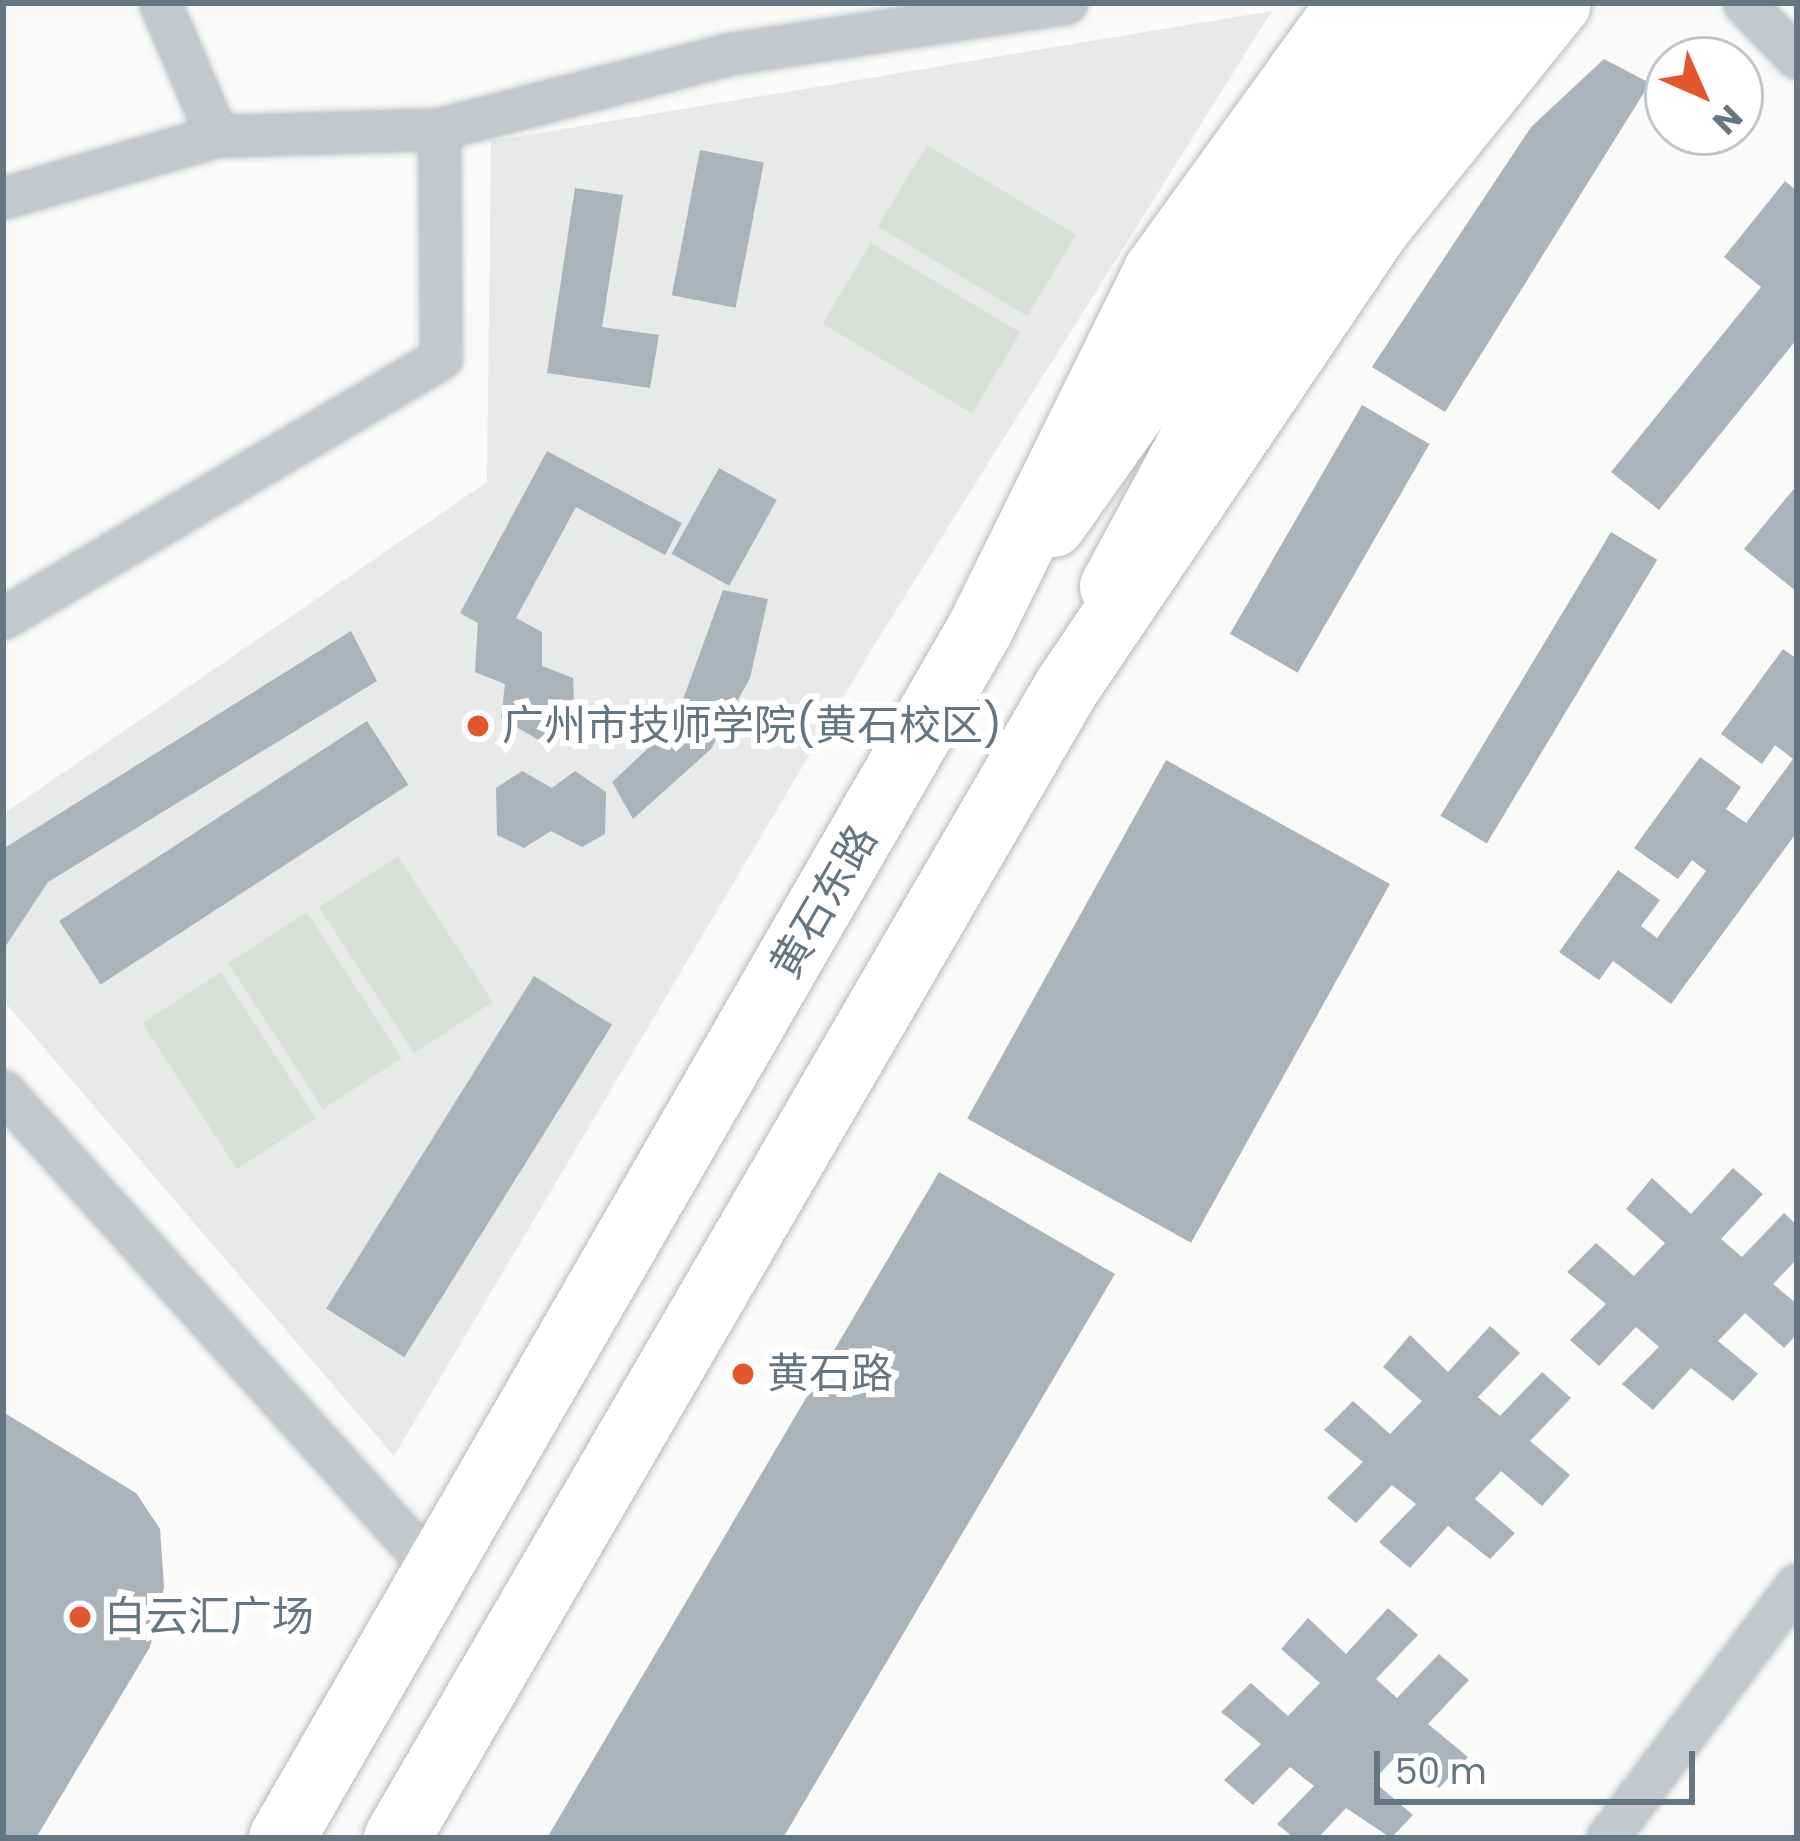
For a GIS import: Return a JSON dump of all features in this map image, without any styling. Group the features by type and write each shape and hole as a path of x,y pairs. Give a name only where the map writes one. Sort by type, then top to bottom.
{"highway":[{"path":"980,629 1157,271 1351,3"},
{"path":"397,1838 1067,687 1379,225 1558,3"},
{"name":"黄石东路","path":"282,1838 980,629"}],"main road":[{"name":"黄石东路","path":"980,629 1423,3"},
{"path":"1067,687 1223,366 1328,207 1488,3"}],"street":[{"path":"160,3 217,136"},
{"path":"3,198 217,136 439,129 728,54 1066,3"},
{"path":"1744,3 1797,58"},
{"path":"3,618 442,358 439,129"},
{"path":"3,1091 436,1572"},
{"path":"1607,1838 1797,1584"}],"shaded area":[{"name":"广州市技师学院(黄石校区)","path":"1272,11 878,639 394,1456 3,1000 3,814 487,482 491,141"},
{"path":"927,145 1076,235 1027,316 878,226"},
{"path":"871,243 1020,333 972,413 823,324"},
{"path":"398,856 493,1002 414,1053 319,907"},
{"path":"307,912 402,1058 323,1109 228,963"},
{"path":"221,972 316,1118 237,1169 142,1023"}],"building":[{"path":"1604,59 1644,80 1644,93 1445,412 1372,367 1531,127"},
{"path":"700,150 764,162 736,308 672,295"},
{"path":"1785,181 1797,191 1797,339 1659,510 1611,472 1761,287 1724,257"},
{"path":"575,188 623,195 602,327 659,335 650,388 547,373"},
{"path":"1362,405 1430,444 1298,673 1230,634"},
{"path":"547,451 682,523 665,555 576,507 516,618 542,632 542,666 573,678 575,727 542,742 501,718 505,684 475,672 478,623 460,613"},
{"path":"719,468 777,500 729,586 671,554"},
{"path":"1797,485 1797,592 1744,549"},
{"path":"1611,532 1657,560 1487,844 1441,816"},
{"path":"723,590 768,599 750,678 711,749 633,819 612,782 674,724"},
{"path":"351,631 377,681 48,882 3,950 3,849"},
{"path":"1783,649 1797,659 1797,832 1671,1004 1613,961 1599,980 1559,952 1618,870 1660,900 1641,926 1657,938 1706,871 1692,860 1678,879 1634,848 1700,757 1741,787 1726,809 1746,823 1793,759 1775,745 1762,764 1721,734"},
{"path":"367,721 408,785 101,985 59,921"},
{"path":"1166,760 1390,884 1191,1243 967,1119"},
{"path":"522,771 552,788 575,771 606,792 605,834 582,847 551,831 524,848 497,835 496,788"},
{"path":"534,976 612,1025 404,1357 326,1308"},
{"path":"1733,1168 1763,1194 1721,1239 1742,1257 1784,1213 1797,1225 1797,1259 1773,1284 1797,1304 1797,1334 1784,1348 1745,1313 1718,1341 1758,1374 1733,1401 1691,1368 1653,1410 1622,1384 1659,1347 1636,1327 1599,1366 1570,1340 1606,1304 1567,1272 1596,1243 1634,1276 1665,1243 1626,1209 1652,1178 1691,1214"},
{"path":"939,1172 1115,1274 783,1838 547,1838"},
{"path":"1490,1326 1520,1353 1478,1397 1500,1416 1542,1372 1571,1398 1530,1441 1570,1475 1542,1506 1501,1471 1475,1499 1515,1533 1490,1559 1448,1526 1410,1568 1379,1542 1416,1504 1392,1485 1356,1523 1327,1498 1363,1462 1324,1430 1353,1401 1390,1434 1422,1401 1383,1367 1410,1335 1448,1372"},
{"name":"白云汇广场","path":"3,1412 136,1493 160,1529 164,1587 150,1647 36,1838 3,1838"},
{"path":"1388,1608 1418,1635 1376,1679 1397,1698 1439,1654 1469,1680 1428,1724 1468,1757 1439,1788 1399,1753 1373,1781 1413,1815 1391,1838 1346,1808 1318,1838 1294,1838 1277,1824 1314,1786 1290,1767 1253,1805 1224,1780 1261,1744 1221,1712 1251,1683 1288,1716 1320,1683 1281,1649 1308,1618 1346,1654"}],"place":[{"name":"广州市技师学院(黄石校区)","path":"478,726"},
{"name":"黄石路","path":"743,1374"},
{"name":"白云汇广场","path":"80,1617"}]}
